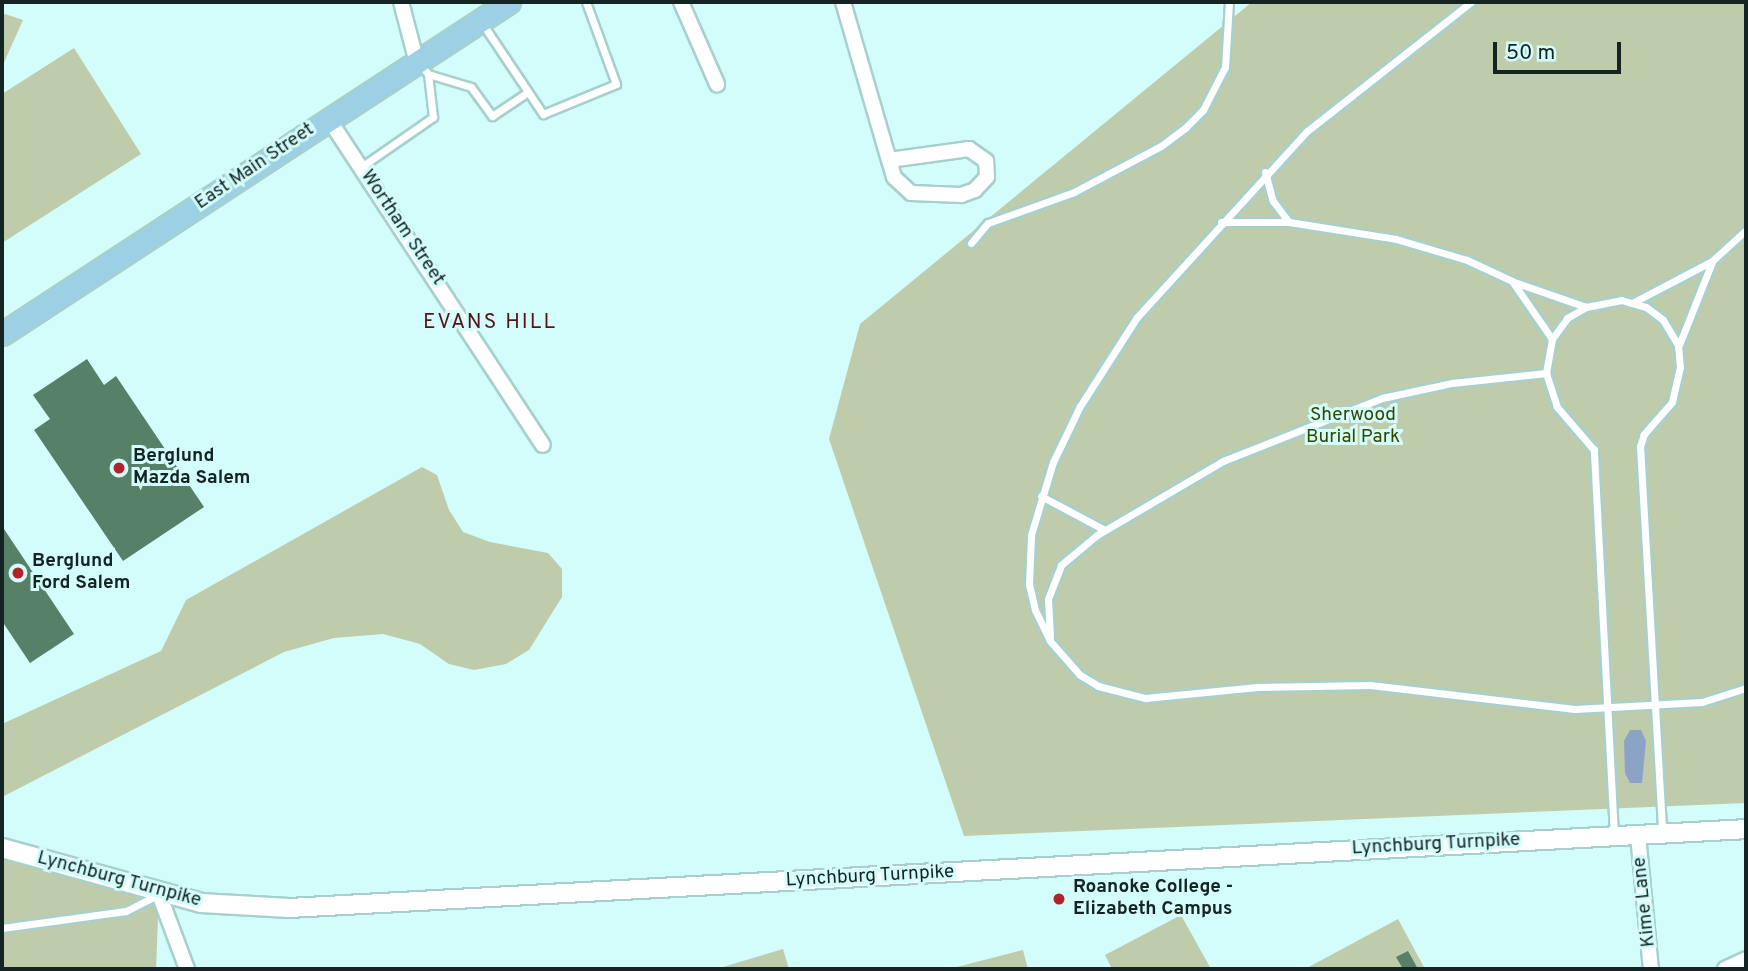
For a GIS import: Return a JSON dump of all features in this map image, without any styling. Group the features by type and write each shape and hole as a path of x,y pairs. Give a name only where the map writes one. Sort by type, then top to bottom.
{"main road":[{"name":"East Main Street","path":"2,334 328,118 422,66 479,18 509,2"}],"street":[{"path":"401,2 422,66"},
{"path":"681,2 718,84"},
{"path":"843,2 889,160 894,177 911,193 961,195 975,190 987,177 986,161 968,149 889,160"},
{"name":"Wortham Street","path":"328,118 543,445"},
{"name":"Lynchburg Turnpike","path":"2,848 159,894 201,903 289,908 1746,829"},
{"name":"Kime Lane","path":"1638,835 1651,969"},
{"path":"159,894 187,969"},
{"path":"1726,969 1746,959"}],"lane":[{"path":"479,18 543,114 616,84 586,2"},
{"path":"971,243 988,223 1074,192 1161,146 1186,127 1203,110 1225,68 1229,2"},
{"path":"1471,2 1366,81 1265,172 1137,317 1107,360 1053,462 1041,496 1031,535 1029,584 1034,610 1050,641 1064,660 1098,686 1145,698 1257,687 1370,685 1523,705 1609,707 1702,702 1746,688"},
{"path":"422,66 471,88 492,116 528,92"},
{"path":"361,167 433,117 422,66"},
{"path":"1265,172 1273,201 1289,222"},
{"path":"1221,222 1289,222 1396,239 1467,260 1512,281 1586,307"},
{"path":"1615,836 1594,450 1557,407 1546,373 1552,339 1567,318 1586,307 1603,301 1634,302 1712,261 1746,230"},
{"path":"1678,345 1712,261"},
{"path":"1512,281 1552,339"},
{"path":"1634,302 1663,320 1678,345 1680,367 1672,402 1644,434 1640,446 1662,833"},
{"path":"1050,641 1048,600 1061,565 1105,530 1223,461 1382,398 1452,383 1546,373"},
{"path":"1041,496 1105,530"},
{"path":"2,928 126,911 159,894"}],"green space":[{"name":"Sherwood Burial Park","path":"1252,2 1746,2 1746,803 964,836 829,439 860,324"},
{"path":"2,13 23,20 2,67"},
{"path":"74,48 141,154 2,243 2,94"},
{"path":"422,467 437,475 449,510 463,532 490,542 548,553 562,569 562,597 529,650 506,664 474,670 449,664 420,644 383,634 334,638 284,652 2,797 2,724 161,651 186,600"},
{"path":"2,859 159,894 156,969 2,969"},
{"path":"1181,915 1211,969 1112,969 1105,955"},
{"path":"1398,919 1425,969 1305,969"},
{"path":"783,949 789,969 716,969"},
{"path":"1023,950 1028,969 949,969"}],"water":[{"path":"1630,730 1641,730 1646,741 1642,783 1630,783 1625,773 1624,741"}],"building":[{"name":"Berglund Mazda Salem","path":"87,359 104,385 116,376 204,507 123,561 34,430 50,419 33,395"},
{"name":"Berglund Ford Salem","path":"2,526 74,634 30,663 2,621"},
{"path":"1408,951 1418,969 1403,969 1396,957"}],"place":[{"name":"Berglund Mazda Salem","path":"119,468"},
{"name":"Berglund Ford Salem","path":"18,573"},
{"name":"Roanoke College - Elizabeth Campus","path":"1059,899"}],"district":[{"name":"EVANS HILL","path":"490,323"}]}
